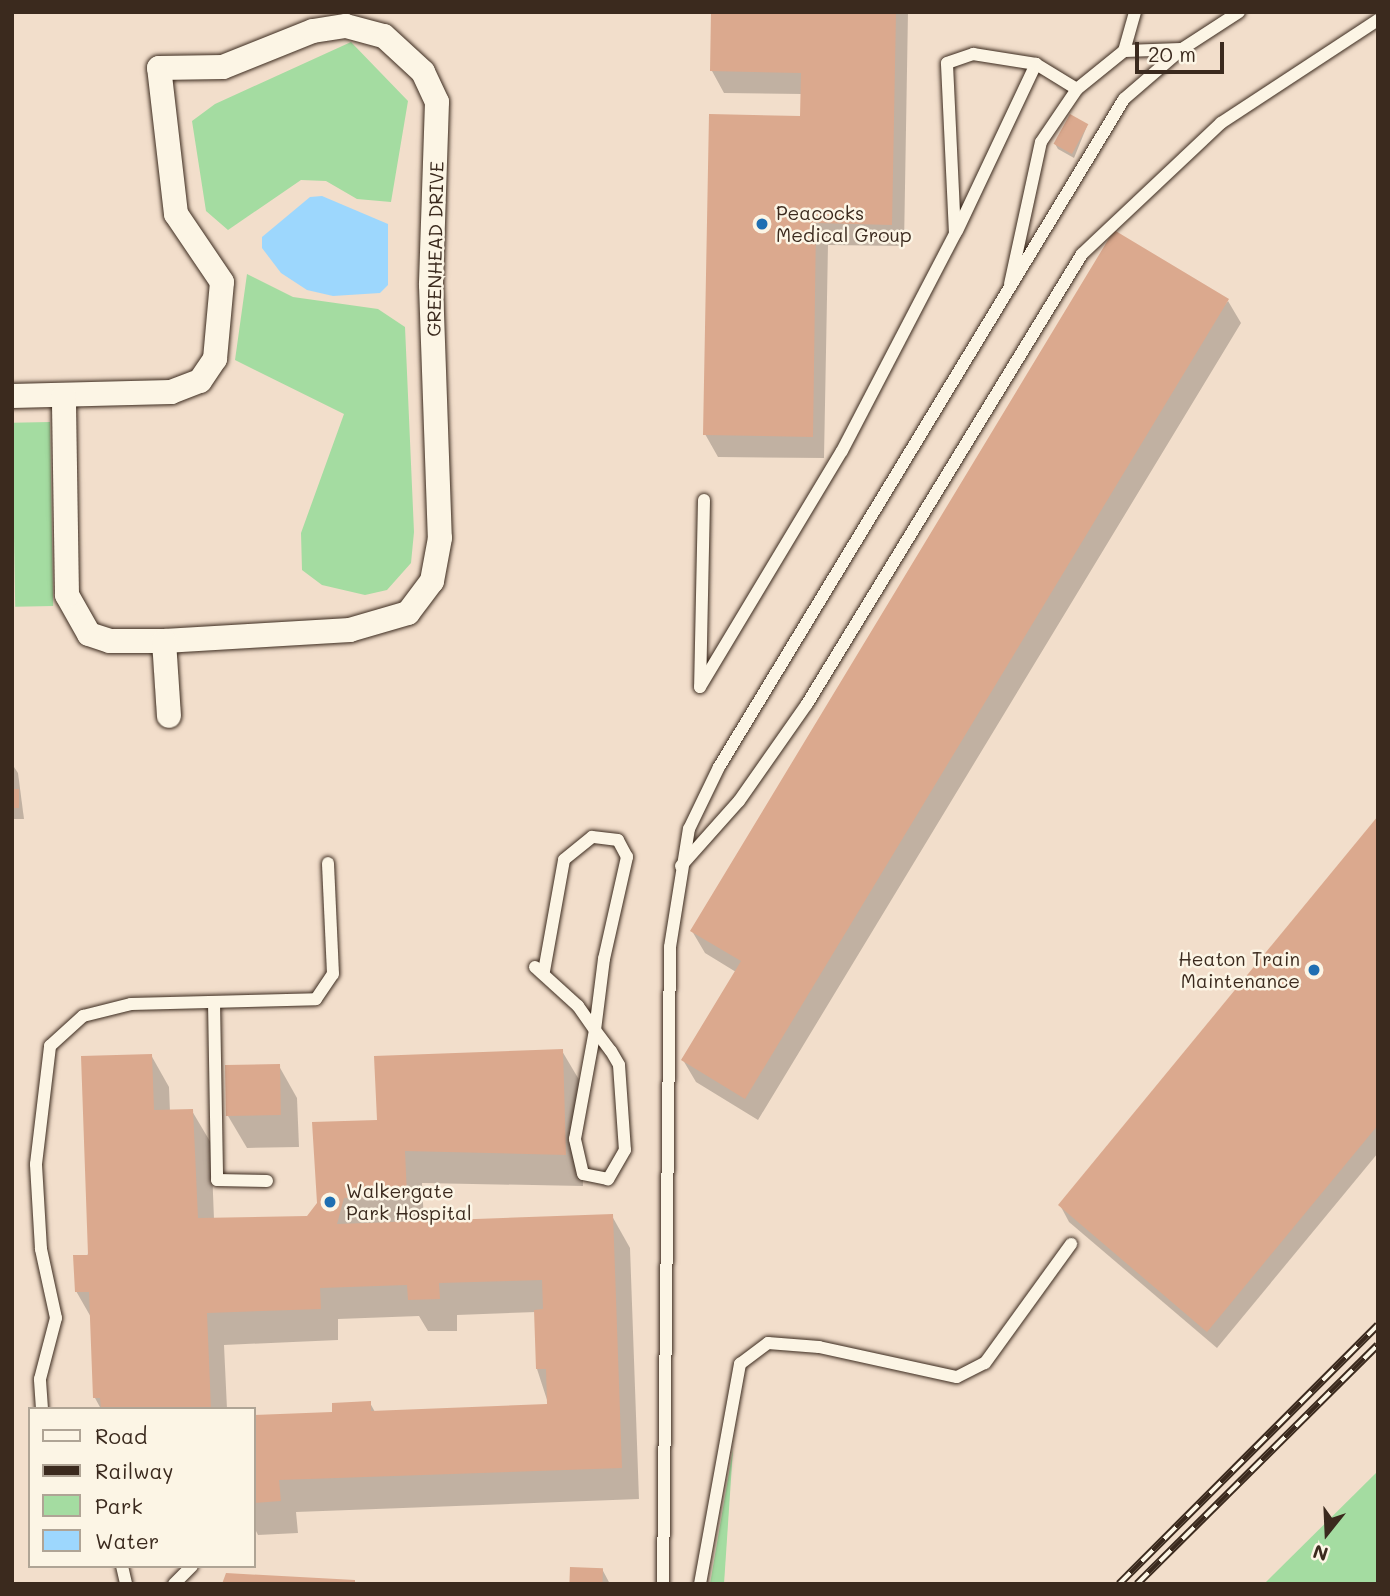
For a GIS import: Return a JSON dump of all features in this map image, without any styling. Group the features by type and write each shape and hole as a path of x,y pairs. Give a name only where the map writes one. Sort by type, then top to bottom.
{"street":[{"name":"GREENHEAD DRIVE","path":"12,397 187,388 215,359 222,282 176,214 159,68 223,67 313,31 346,26 384,36 423,72 435,90 438,117 431,285 442,447 439,555 432,581 408,613 369,628 164,641 100,639 80,626 71,609 64,396"},
{"path":"164,641 169,716"}],"lane":[{"path":"1009,291 1041,142 1077,89 1124,51 1135,12"},
{"path":"663,1584 670,947 679,869 719,767 1124,99 1182,49 1240,12"},
{"path":"679,869 739,801 807,704 1082,254 1221,123 1378,20"},
{"path":"1124,51 1182,49"},
{"path":"955,234 947,63 973,54 1036,64 1077,89"},
{"path":"704,500 700,687 842,451 955,234 1036,64"},
{"path":"595,1030 540,969 564,860 592,836 618,840 627,857 595,1030 575,1151 583,1174 602,1180 621,1165 626,1136 619,1065 595,1030"},
{"path":"42,1407 40,1378 57,1318 41,1249 36,1164 50,1046 68,1024 106,1009 214,1002 305,1002 325,992 333,974 328,863"},
{"path":"214,1002 217,1180 267,1181"},
{"path":"700,1584 740,1364 768,1343 819,1347 957,1377 985,1363 1071,1244"},
{"path":"174,1584 190,1568"}],"green space":[{"path":"351,42 408,101 391,202 357,199 326,181 301,180 228,230 206,211 192,121 215,104"},
{"path":"247,274 293,297 378,309 405,327 414,532 411,563 387,590 365,595 322,585 302,570 301,533 344,414 235,360"},
{"path":"50,422 53,606 15,607 12,423"},
{"path":"733,1449 724,1584 710,1584"},
{"path":"1378,1471 1378,1584 1264,1584"}],"water":[{"path":"322,196 388,224 388,285 380,293 333,296 307,290 281,273 262,248 262,237 310,197"}],"building":[{"name":"Peacocks Medical Group","path":"711,12 896,12 892,225 816,223 813,437 703,435 709,114 800,116 801,73 710,71"},
{"path":"1070,114 1088,124 1072,154 1054,144"},
{"path":"1114,230 1229,299 745,1099 681,1060 741,961 690,931"},
{"path":"12,789 19,789 19,808 12,808"},
{"name":"Heaton Train Maintenance","path":"1378,816 1378,1125 1207,1332 1058,1205"},
{"path":"563,1049 566,1155 405,1151 407,1196 344,1198 337,1224 613,1214 622,1468 279,1480 281,1501 256,1503 256,1415 332,1412 332,1403 371,1401 371,1411 547,1404 546,1369 536,1369 534,1310 543,1309 542,1280 439,1283 440,1299 408,1300 407,1285 320,1288 321,1309 207,1313 211,1407 101,1407 100,1398 93,1398 89,1292 75,1292 73,1255 88,1255 81,1056 152,1054 154,1110 193,1109 198,1218 307,1216 317,1203 312,1122 377,1120 374,1056"},
{"path":"280,1064 281,1115 226,1116 225,1065"},
{"path":"570,1567 603,1568 602,1584 569,1584"},
{"path":"226,1573 355,1580 355,1584 222,1584"}],"railway":[{"path":"1119,1584 1378,1325"},
{"path":"1137,1584 1378,1345"}],"place":[{"name":"Peacocks Medical Group","path":"762,224"},
{"name":"Heaton Train Maintenance","path":"1314,970"},
{"name":"Walkergate Park Hospital","path":"330,1202"}]}
